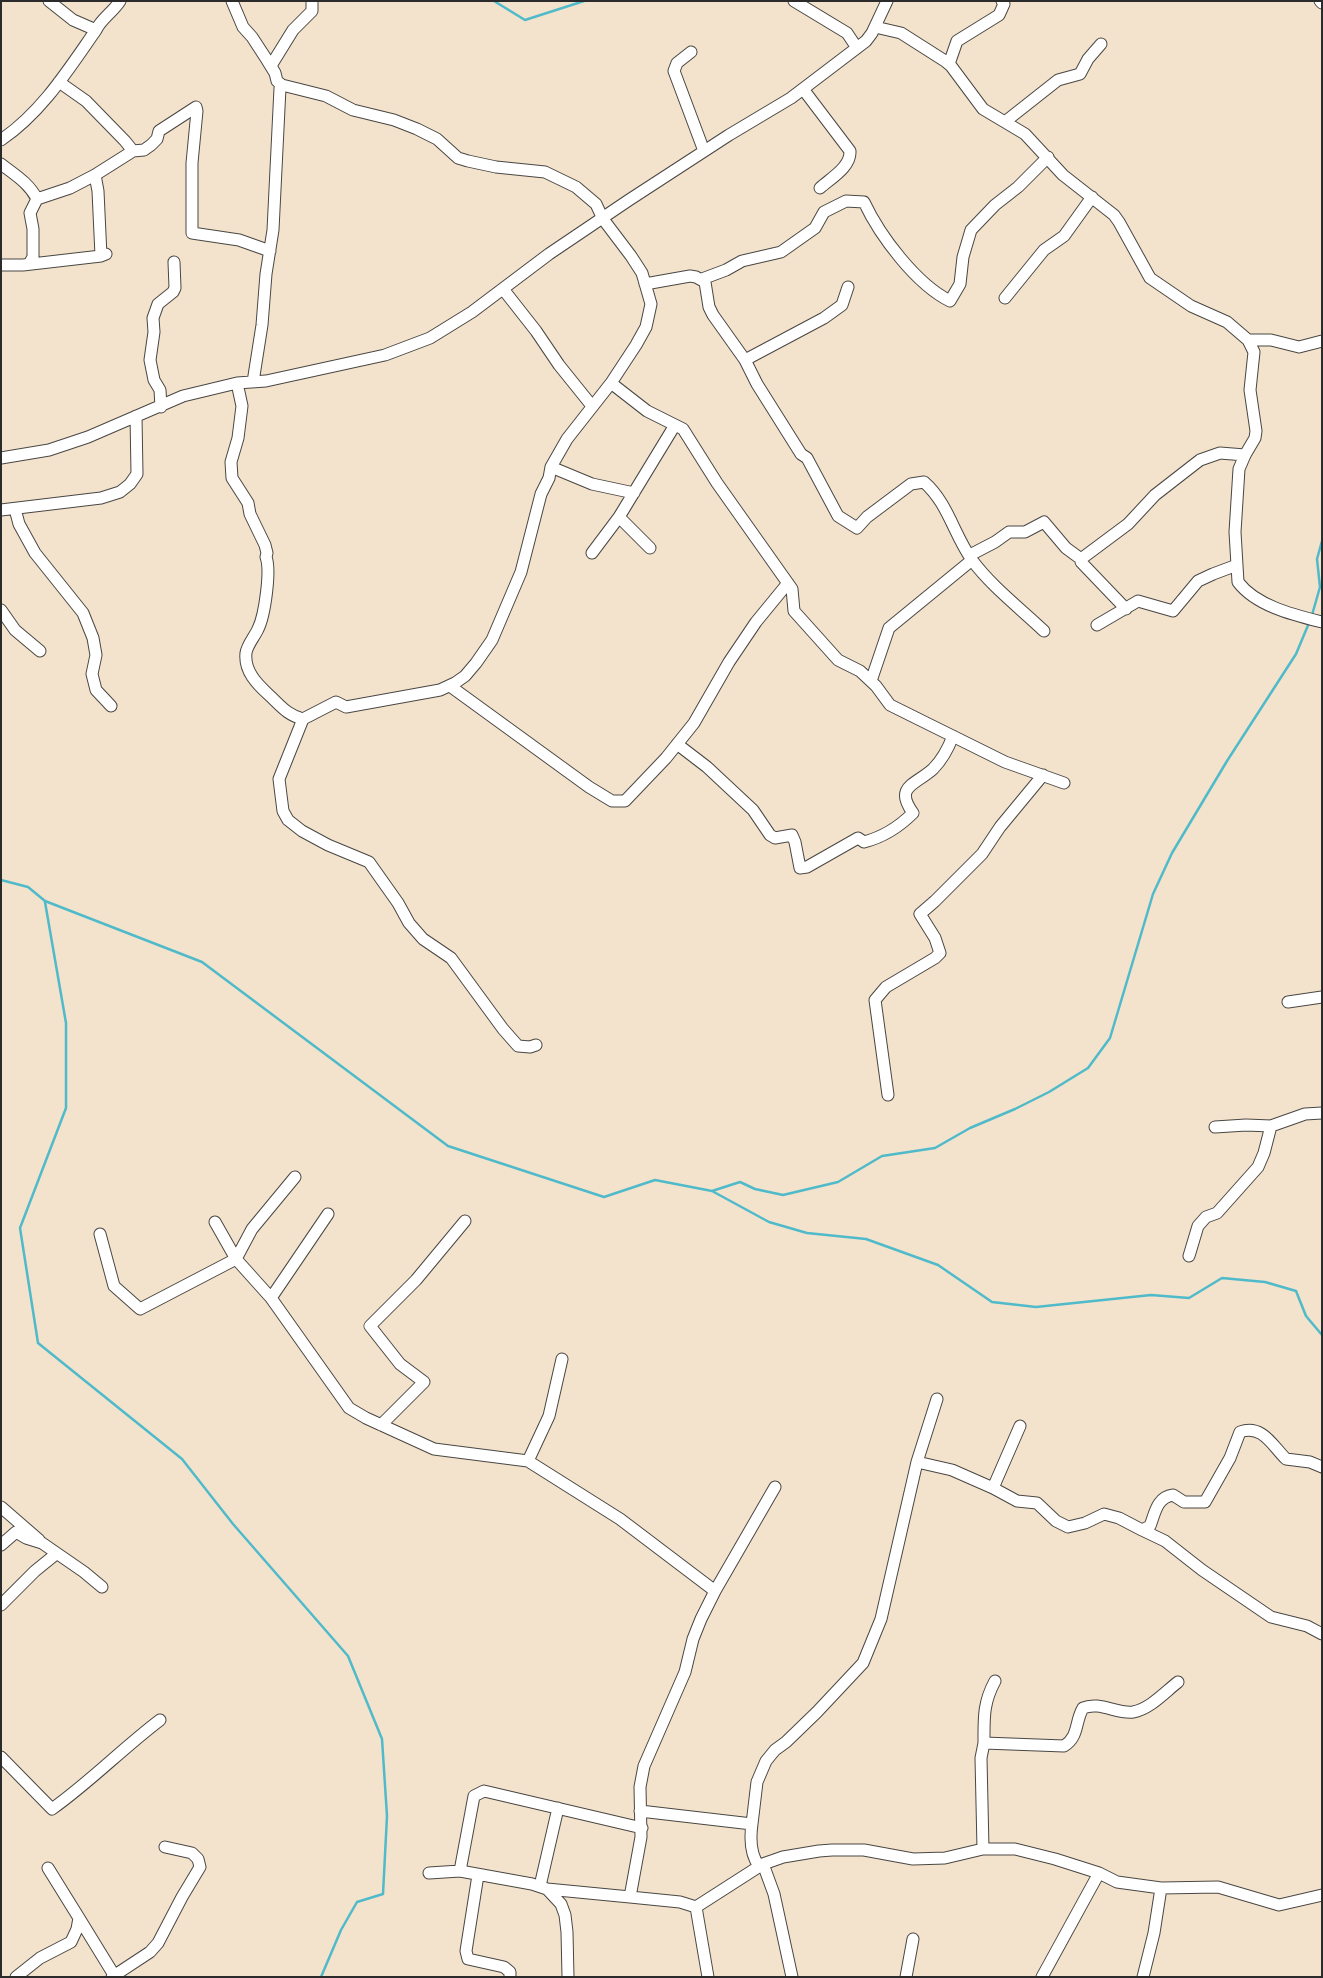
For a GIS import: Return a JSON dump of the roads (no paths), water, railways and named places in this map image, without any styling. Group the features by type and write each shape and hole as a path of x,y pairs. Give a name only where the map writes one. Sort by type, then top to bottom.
{"street":[{"path":"48,1 73,20 96,30"},
{"path":"1,140 26,122 38,108 99,24 114,10 120,1"},
{"path":"232,1 243,27 252,37 272,68 277,82 282,85 326,96 353,110 394,120 417,129 437,139 458,158 496,167 535,170 557,176 587,196 596,204 603,218 642,273 650,304 646,327 611,383 567,439 551,467 541,494 520,572 492,640 465,676 440,690 346,707 336,702 303,719 290,716 253,680 247,667 246,652 259,627 268,580 269,564 266,557 267,553 250,514 248,503 232,478 231,462 238,438 242,406 237,383"},
{"path":"272,68 275,58 293,30 312,11 312,1"},
{"path":"794,1 847,33 857,48"},
{"path":"1,458 49,450 88,437 183,396 237,383 266,381 385,355 430,338 455,324 548,254 704,151 791,98 866,41 887,1"},
{"path":"949,64 957,41 999,14 1004,4 1002,1"},
{"path":"875,27 901,33 949,64 983,109 1025,134 1063,175 1117,218 1145,271 1154,282 1191,306 1227,322 1248,340 1254,352 1250,390 1256,431 1239,469 1236,502 1238,582 1251,596 1278,608 1322,622"},
{"path":"1006,121 1058,80 1080,74 1088,59 1101,44"},
{"path":"691,52 677,63 674,70 704,151"},
{"path":"58,82 86,101 125,141 132,151"},
{"path":"253,382 262,325 270,251 280,88 282,85"},
{"path":"803,89 850,151 850,158 845,166 820,188"},
{"path":"29,264 33,257 33,229 30,213 37,199 70,188 95,176 132,151 144,150 157,139 159,131 196,107 192,163 192,234 239,240 270,251"},
{"path":"646,284 690,276 702,279 726,270 742,261 781,252 815,228 824,212 846,201 864,202 872,220 898,255 934,293 950,301 960,284 963,257 971,230 995,205 1018,187 1048,157"},
{"path":"1,164 25,182 32,189 37,199"},
{"path":"1,264 29,264 104,254 95,176"},
{"path":"1005,298 1044,250 1064,236 1092,197"},
{"path":"161,407 160,390 154,380 150,360 154,332 153,318 158,304 175,288 174,262"},
{"path":"702,279 707,286 711,311 745,360 757,384 800,454 807,458 838,516 857,528 867,517 911,484 924,482 941,502 971,557 991,580 1044,631"},
{"path":"745,360 824,318 842,304 848,287"},
{"path":"503,289 592,406"},
{"path":"1248,340 1271,340 1299,347 1322,341"},
{"path":"611,383 647,411 683,429 717,483 792,589 794,611 838,660 860,670 890,705 1005,762 1064,783"},
{"path":"1,510 101,498 120,492 130,484 137,474 136,416"},
{"path":"592,553 619,517 675,425"},
{"path":"1081,560 1128,524 1155,495 1200,460 1220,453 1245,455"},
{"path":"551,467 592,484 634,493"},
{"path":"15,509 19,524 35,553 83,613 93,638 96,655 92,674 96,690 111,706"},
{"path":"619,517 650,548"},
{"path":"871,681 889,628 971,557 1009,532 1025,532 1044,522 1066,548 1081,560 1126,609"},
{"path":"1097,625 1138,601 1173,612 1198,582 1237,565"},
{"path":"450,686 589,787 612,801 625,801 694,723 729,662 756,622 788,583"},
{"path":"1,610 15,630 40,651"},
{"path":"303,719 279,779 283,812 288,820 302,832 369,862 398,903 409,923 423,939 451,958 503,1029 518,1046 530,1047 536,1045"},
{"path":"677,744 707,767 748,805 770,835 775,838 792,835 800,868 807,867 858,838 864,842 878,838 905,821 913,813 906,804 909,786 931,771 946,755 953,736"},
{"path":"888,1095 875,1000 886,987 935,958 940,953 935,938 920,914 982,854 1000,827 1043,775"},
{"path":"1288,1002 1322,997"},
{"path":"1215,1128 1246,1125 1271,1126 1305,1114 1322,1113"},
{"path":"1189,1256 1195,1242 1198,1226 1206,1217 1217,1213 1258,1167 1271,1126"},
{"path":"100,1234 114,1286 140,1309 236,1259 252,1229 295,1177"},
{"path":"271,1298 328,1214"},
{"path":"381,1425 424,1382 400,1364 370,1326 416,1280 465,1221"},
{"path":"215,1222 236,1259 271,1298 349,1408 434,1449 528,1461 620,1519 715,1591"},
{"path":"528,1461 549,1416 562,1359"},
{"path":"792,1977 774,1894 761,1865 752,1853 750,1838 757,1782 774,1750 786,1742 817,1712 863,1663 881,1619 917,1462 937,1399"},
{"path":"993,1488 1020,1426"},
{"path":"1142,1530 1150,1526 1157,1506 1166,1496 1173,1495 1184,1502 1204,1502 1230,1458 1240,1432 1248,1429 1259,1431 1286,1459 1310,1462 1322,1467"},
{"path":"917,1462 952,1470 993,1488 1017,1502 1037,1503 1056,1521 1068,1527 1085,1523 1104,1514 1119,1518 1165,1541 1202,1570 1271,1617 1308,1626 1322,1634"},
{"path":"630,1896 637,1865 642,1828 640,1788 644,1766 685,1672 693,1639 715,1591 775,1488"},
{"path":"1,1507 42,1543 102,1587"},
{"path":"1,1545 16,1532 26,1538 42,1543"},
{"path":"1,1605 31,1575 56,1554"},
{"path":"983,1849 981,1758 984,1743 984,1715 987,1695 994,1681"},
{"path":"984,1743 1064,1746 1071,1741 1075,1734 1081,1712 1084,1708 1093,1705 1130,1712 1139,1710 1147,1707 1178,1682"},
{"path":"1,1757 52,1809 78,1791 131,1742 160,1720"},
{"path":"460,1871 474,1796 484,1792 642,1828"},
{"path":"543,1888 558,1808"},
{"path":"640,1811 752,1824"},
{"path":"48,1868 113,1976 150,1952 158,1943 182,1896 200,1867 198,1859 192,1854 165,1847"},
{"path":"696,1907 761,1865 783,1858 819,1851 864,1850 913,1859 945,1858 983,1849 1015,1849 1099,1873 1117,1882 1161,1888 1218,1887 1279,1905 1322,1896"},
{"path":"428,1873 460,1871 543,1888 680,1902 696,1907"},
{"path":"1042,1977 1099,1873"},
{"path":"478,1875 466,1951 468,1959 504,1967 510,1972 510,1977"},
{"path":"543,1888 561,1904 565,1915 568,1932 568,1977"},
{"path":"1143,1977 1154,1933 1161,1888"},
{"path":"696,1907 708,1977"},
{"path":"16,1977 40,1958 71,1942 77,1929 79,1918"},
{"path":"906,1977 913,1938"}],"waterway":[{"path":"494,1 525,20 584,1"},
{"path":"1312,615 1320,587 1317,559 1322,541"},
{"path":"712,1191 740,1182 755,1189 783,1195 838,1182 882,1156 935,1148 970,1128 1049,1092 1088,1068 1110,1038 1153,894 1172,853 1227,761 1296,654 1309,623"},
{"path":"1,880 28,887 45,901 202,962 448,1146 604,1197 655,1180 712,1191 769,1222 807,1233 866,1239 938,1265 992,1302 1036,1307 1151,1295 1189,1298 1222,1278 1265,1282 1296,1291 1306,1316 1322,1335"},
{"path":"45,902 66,1023 66,1108 20,1228 38,1343 182,1459 233,1524 348,1656 382,1739 387,1816 383,1894 357,1902 341,1930 321,1977"}]}
